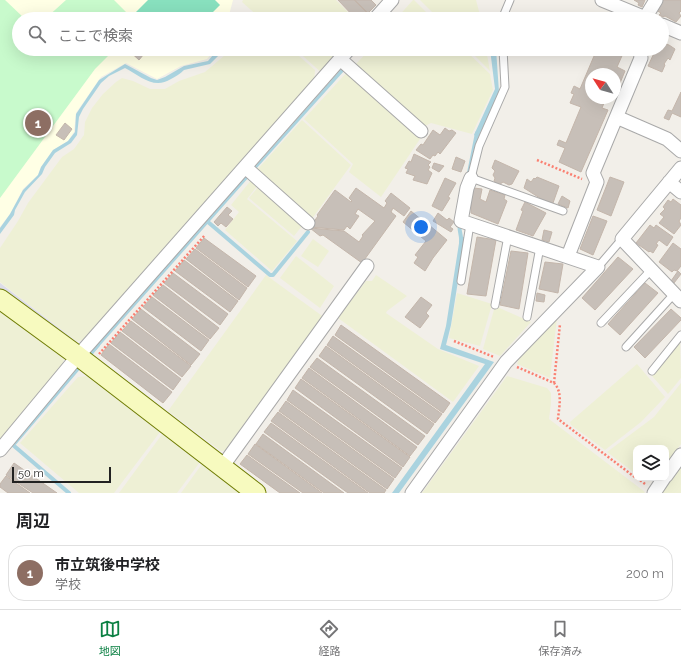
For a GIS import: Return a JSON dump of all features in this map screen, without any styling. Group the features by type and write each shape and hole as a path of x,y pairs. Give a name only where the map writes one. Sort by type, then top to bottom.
{"street":[{"path":"381,12 392,0"},
{"path":"602,0 629,12"},
{"path":"647,12 656,0"},
{"path":"669,28 681,33"},
{"path":"0,450 84,361 245,167 343,56"},
{"path":"568,256 596,184 593,174 641,56"},
{"path":"340,59 421,131"},
{"path":"622,119 667,139 681,151"},
{"path":"245,167 308,223"},
{"path":"678,297 622,239 681,168"},
{"path":"412,493 506,362 598,267 461,221 466,188 471,178"},
{"path":"669,182 681,192"},
{"path":"222,467 367,266"},
{"path":"0,299 84,361 256,493"},
{"path":"669,472 681,455"},
{"path":"654,493 662,481"}],"lane":[{"path":"505,12 510,0"},
{"path":"503,56 505,87 479,146 471,178 563,211"},
{"path":"461,281 470,224"},
{"path":"495,305 508,236"},
{"path":"598,267 622,239"},
{"path":"527,317 540,247"},
{"path":"601,323 651,270"},
{"path":"626,347 678,297"},
{"path":"652,371 681,335"}],"path":[{"path":"537,160 596,184"},
{"path":"84,361 205,235"},
{"path":"560,306 561,315 554,383 558,387 560,394 558,418 633,476"}],"shaded area":[{"path":"0,0 233,0 230,12 12,12 12,56 210,56 207,59 181,66 157,79 126,63 101,77 76,113 74,132 68,141 53,150 41,167 38,175 23,189 10,214 0,227"},
{"path":"243,0 336,0 348,12 253,12 242,2"},
{"path":"414,0 426,12 402,12"},
{"path":"420,0 476,0 479,12 432,12"},
{"path":"224,56 299,56 315,70 314,83 86,340 76,341 0,282 0,248 28,203 62,157 74,149 84,135 85,122 92,108 103,94 116,82 122,78 133,81 150,89 165,89 179,81 205,72"},
{"path":"303,56 339,56 323,74"},
{"path":"363,56 471,56 490,74 493,90 472,134 431,123 423,127 355,65"},
{"path":"475,56 487,56 490,71"},
{"path":"348,71 422,136 381,197 349,172 353,164 304,119"},
{"path":"302,120 351,165 311,220 256,171"},
{"path":"252,179 258,185 247,199 297,241 272,271 225,230 239,212 231,205"},
{"path":"258,187 302,226 294,236 249,198"},
{"path":"313,239 329,251 318,267 301,256"},
{"path":"296,256 334,286 320,308 280,278"},
{"path":"266,275 325,318 229,450 221,451 168,411"},
{"path":"376,275 407,296 386,313 438,349 479,366 453,402 338,318 366,281 372,281"},
{"path":"0,283 77,342 71,344 0,290"},
{"path":"457,293 492,304 480,346 449,338"},
{"path":"495,306 531,322 500,356 483,349"},
{"path":"0,308 60,354 64,359 62,366 55,376 34,398 0,439"},
{"path":"557,318 550,378 517,364 519,359"},
{"path":"680,341 681,378 668,394 652,376"},
{"path":"637,364 665,397 641,422 605,450 571,425 570,422"},
{"path":"88,376 160,432 114,493 79,493 20,443 78,377"},
{"path":"507,376 547,388 551,393 549,419 645,492 422,493"},
{"path":"681,383 681,444 669,460 669,445 633,445 633,472 607,452 654,417"},
{"path":"163,433 200,462 177,493 119,493"},
{"path":"202,464 240,493 181,493"},
{"path":"681,465 681,493 660,493"}],"green space":[{"path":"0,0 5,0 18,12 12,12 12,56 108,56 95,69 0,198"},
{"path":"66,0 114,0 126,12 53,12"},
{"path":"148,0 215,0 220,5 213,12 136,12"}],"water":[{"path":"212,56 218,56 210,64 184,70 165,82 159,83 147,81 125,68 109,76 101,83 83,109 79,117 77,135 71,143 55,153 42,174 25,192 15,210 14,215 0,234 0,228 10,214 23,190 38,175 41,167 53,150 68,141 75,132 76,114 99,80 125,64 157,80 184,66 208,61"},
{"path":"491,56 496,56 499,92 478,138 474,135 495,89"},
{"path":"343,67 344,71 255,170 253,169"},
{"path":"247,175 249,177 96,350 94,348"},
{"path":"460,237 465,237 451,325 446,345 494,362 399,493 392,493 485,364 440,349 446,326"}],"building":[{"path":"338,0 354,0 366,12 349,12"},
{"path":"355,0 371,0 376,5 369,12 367,12"},
{"path":"634,0 645,0 642,7"},
{"path":"663,0 681,0 681,11 679,13 681,16 676,22 669,18 669,12 659,12 656,10"},
{"path":"669,45 675,49 670,60 668,58 664,64 665,65 662,72 648,66 653,56 669,56"},
{"path":"135,56 142,56 139,60"},
{"path":"594,56 622,56 617,67 619,68 589,68"},
{"path":"621,69 625,71 621,81"},
{"path":"585,77 585,104 604,104 602,108 608,110 581,172 559,162 565,148 557,145 559,140 566,143 581,107 570,103 574,94 571,93 574,86 580,89"},
{"path":"681,92 681,117 672,113 669,120 664,118 668,110 672,111"},
{"path":"65,123 72,129 64,140 56,135"},
{"path":"445,128 456,133 440,154 438,152 430,159 416,150 421,144 423,145 433,130 440,135"},
{"path":"414,154 431,162 428,165 430,167 428,170 432,173 427,184 413,180 415,176 406,173 408,169 405,168 409,161 411,162"},
{"path":"456,157 465,161 461,172 452,169"},
{"path":"495,160 519,171 512,184 509,185 503,182 499,185 494,181 495,178 493,175 495,171 492,168"},
{"path":"434,163 444,166 439,172 432,168"},
{"path":"537,177 559,186 553,203 543,200 524,188 527,179 531,182"},
{"path":"610,177 624,182 611,216 597,210"},
{"path":"445,178 456,183 448,197 450,198 442,211 432,206"},
{"path":"356,188 384,208 387,203 385,201 391,193 410,208 404,216 393,208 391,212 396,216 362,263 323,235 320,236 310,228 344,231 359,242 363,236 362,235 375,221 358,209 355,214 359,216 350,229 347,226 344,230 310,227 335,190 351,202 352,201 349,198"},
{"path":"474,188 482,189 480,199 486,202 490,190 505,195 504,199 507,201 498,224 471,213 471,201"},
{"path":"562,196 570,201 568,208 558,204"},
{"path":"673,199 681,205 681,218 679,221 681,225 674,234 659,223 664,217 660,214 665,209 663,207 668,200 671,202"},
{"path":"525,202 546,213 533,236 516,230 523,211 521,210"},
{"path":"227,207 232,211 228,215 233,219 226,227 221,223 218,226 214,222"},
{"path":"411,211 423,221 425,219 430,223 429,225 447,240 425,271 414,263 418,257 415,255 426,241 403,222"},
{"path":"438,213 447,220 449,218 454,222 450,227 453,229 451,232 433,221"},
{"path":"593,216 607,221 593,255 580,249"},
{"path":"650,225 654,228 656,225 673,237 667,246 659,240 653,253 636,243"},
{"path":"544,230 552,232 549,242 542,240"},
{"path":"477,237 496,240 486,296 467,294"},
{"path":"204,238 256,276 248,287 196,248"},
{"path":"673,243 681,249 681,266 677,271 674,270 672,272 659,262"},
{"path":"195,249 247,288 239,300 186,259"},
{"path":"511,251 528,253 519,309 500,305"},
{"path":"618,257 633,269 595,310 582,298"},
{"path":"184,260 238,301 230,312 175,271"},
{"path":"545,262 563,264 558,293 539,289"},
{"path":"678,271 681,274 674,283 671,281"},
{"path":"173,273 228,314 220,325 164,283"},
{"path":"645,283 658,293 620,335 608,324"},
{"path":"163,285 219,328 210,339 153,295"},
{"path":"537,293 545,295 544,302 536,301"},
{"path":"152,297 209,340 201,351 143,307"},
{"path":"421,297 432,305 426,313 429,316 420,328 405,317"},
{"path":"141,309 200,354 191,365 132,319"},
{"path":"671,309 681,318 681,320 645,358 634,347"},
{"path":"131,321 191,366 182,377 122,331"},
{"path":"341,325 450,403 443,413 335,335"},
{"path":"120,332 181,379 173,390 111,343"},
{"path":"333,336 442,414 435,423 327,345"},
{"path":"109,344 172,392 163,403 101,355"},
{"path":"326,346 434,424 427,434 319,356"},
{"path":"317,358 425,436 418,445 310,367"},
{"path":"309,368 417,447 410,456 302,378"},
{"path":"301,379 410,457 403,467 295,388"},
{"path":"293,390 402,468 395,478 287,400"},
{"path":"286,401 394,479 387,489 279,411"},
{"path":"278,412 386,490 384,493 370,493 271,421"},
{"path":"271,423 368,493 348,493 264,432"},
{"path":"263,434 344,493 324,493 256,444"},
{"path":"255,444 322,493 303,493 248,454"},
{"path":"247,455 300,493 280,493 240,464"},
{"path":"14,463 57,493 33,493 6,475"},
{"path":"6,476 30,493 8,493 0,487 0,484"}],"waterway":[{"path":"469,173 477,133"},
{"path":"208,222 270,275 273,275 308,232"},
{"path":"460,223 459,228 461,242"},
{"path":"88,357 98,345"},
{"path":"69,493 13,445 81,365"}],"place":[{"name":"市立筑後中学校","path":"38,123"}]}
